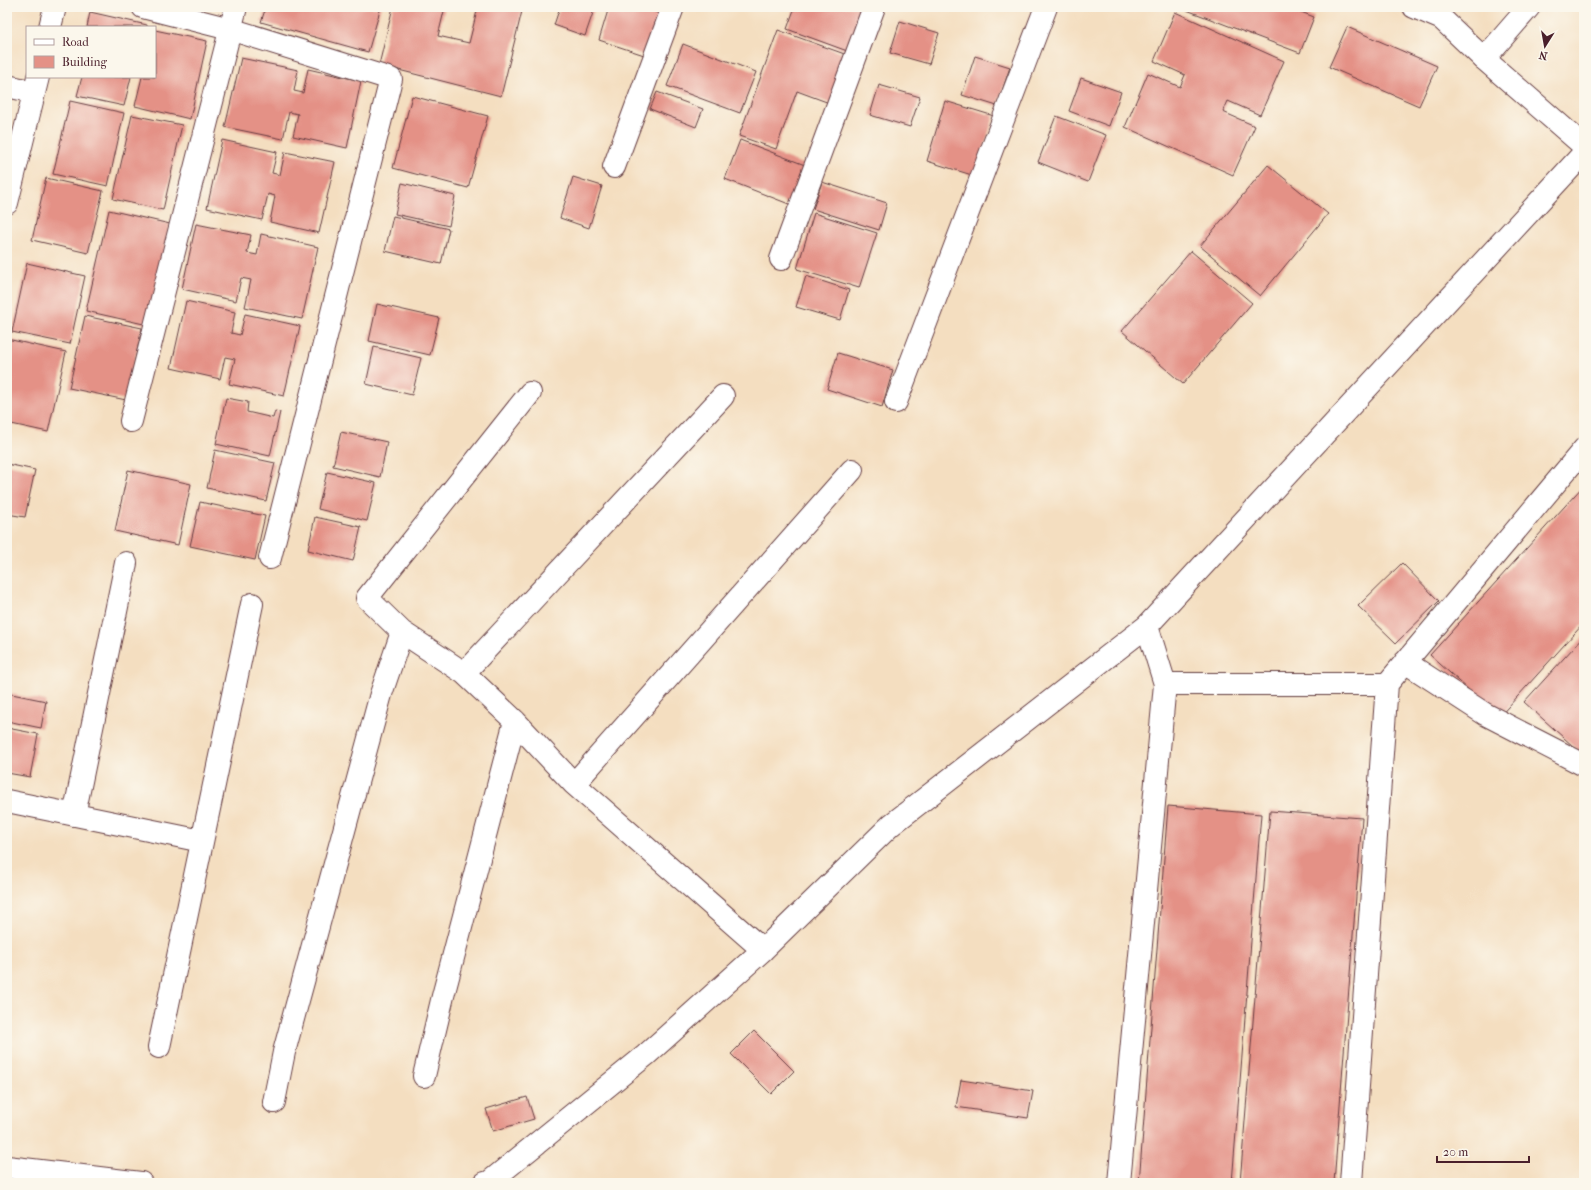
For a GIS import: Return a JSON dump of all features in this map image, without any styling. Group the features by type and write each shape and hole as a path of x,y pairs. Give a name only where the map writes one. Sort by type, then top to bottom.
{"street":[{"path":"50,26 55,7"},
{"path":"143,7 230,29 392,79 270,558"},
{"path":"131,421 236,7"},
{"path":"614,168 673,7"},
{"path":"781,259 874,7"},
{"path":"896,402 1046,7"},
{"path":"1414,7 1442,19 1484,59 1584,146"},
{"path":"1484,59 1529,7"},
{"path":"7,86 36,84 7,203"},
{"path":"488,1183 646,1055 763,950 891,825 1147,626 1584,153"},
{"path":"530,393 367,598 402,632 464,673 515,721 574,784 763,950"},
{"path":"464,673 723,396"},
{"path":"1351,1183 1387,684 1584,449"},
{"path":"574,784 852,470"},
{"path":"74,815 126,563"},
{"path":"159,1047 252,604"},
{"path":"1119,1183 1165,684 1147,626"},
{"path":"274,1102 284,1052 379,702 402,632"},
{"path":"1405,662 1485,714 1584,765"},
{"path":"1165,684 1387,684"},
{"path":"424,1076 443,996 515,721"},
{"path":"7,801 202,841"},
{"path":"7,1167 141,1183"},
{"path":"485,1183 493,1183"}],"building":[{"path":"266,7 381,7 368,52 261,22"},
{"path":"393,7 445,7 438,36 469,43 478,7 523,7 501,96 379,65"},
{"path":"560,7 595,7 585,36 554,25"},
{"path":"609,7 641,7 664,15 650,57 599,40"},
{"path":"795,7 866,7 850,52 787,29"},
{"path":"1184,7 1288,7 1314,17 1300,53 1184,9"},
{"path":"90,12 147,25 147,26 87,26"},
{"path":"1175,12 1284,61 1260,115 1228,101 1223,112 1255,126 1233,175 1125,127 1148,73 1180,87 1185,75 1154,61"},
{"path":"900,21 939,33 929,64 890,53"},
{"path":"1347,27 1437,66 1419,106 1329,67"},
{"path":"156,30 207,41 190,119 135,106 142,78 156,78"},
{"path":"778,30 850,56 832,104 797,91 776,149 739,136"},
{"path":"683,44 756,72 740,113 667,86"},
{"path":"975,56 1010,67 997,106 962,95"},
{"path":"241,58 298,70 294,91 303,93 308,69 361,81 347,148 293,136 298,114 289,112 283,139 225,127"},
{"path":"82,78 131,78 124,106 77,96"},
{"path":"1081,78 1121,92 1109,126 1069,111"},
{"path":"879,85 920,97 910,127 870,115"},
{"path":"657,92 703,109 696,127 650,109"},
{"path":"412,96 488,116 468,188 393,168"},
{"path":"70,101 124,113 108,186 53,174"},
{"path":"945,101 994,116 975,176 927,161"},
{"path":"132,115 182,125 163,210 113,199"},
{"path":"1056,116 1106,135 1088,182 1038,162"},
{"path":"222,140 277,152 272,173 280,175 285,152 335,162 319,233 270,222 275,196 268,194 262,220 207,208"},
{"path":"740,140 810,167 794,206 725,179"},
{"path":"1268,165 1328,214 1260,296 1200,246"},
{"path":"573,177 602,186 589,228 560,218"},
{"path":"46,178 103,191 88,253 32,240"},
{"path":"822,182 887,203 879,230 813,209"},
{"path":"402,183 455,196 449,226 395,214"},
{"path":"109,210 170,224 148,325 86,311"},
{"path":"814,213 877,233 859,288 797,269"},
{"path":"393,216 449,229 441,264 385,251"},
{"path":"196,224 251,235 247,253 257,255 261,234 318,247 302,319 245,307 251,280 241,278 236,301 182,289"},
{"path":"1191,251 1252,303 1183,384 1122,331"},
{"path":"27,263 85,276 70,344 12,332"},
{"path":"806,276 849,290 840,320 796,307"},
{"path":"186,301 235,312 231,333 240,335 245,314 300,326 284,396 229,384 235,359 225,357 220,379 171,368"},
{"path":"377,304 439,318 430,355 369,341"},
{"path":"85,316 142,328 126,400 69,388"},
{"path":"7,339 66,352 48,432 7,423"},
{"path":"374,347 421,358 412,395 366,384"},
{"path":"838,353 893,370 882,407 827,389"},
{"path":"226,398 248,402 247,412 273,418 275,411 280,412 270,456 216,444"},
{"path":"341,432 387,442 380,477 333,466"},
{"path":"215,450 275,463 266,501 207,488"},
{"path":"7,464 35,470 25,517 7,514"},
{"path":"128,470 191,484 178,545 115,531"},
{"path":"327,472 376,483 367,521 318,509"},
{"path":"1584,485 1584,623 1499,717 1430,655"},
{"path":"200,502 265,516 255,560 190,546"},
{"path":"315,517 361,527 353,561 308,550"},
{"path":"1402,563 1439,601 1396,643 1358,606"},
{"path":"1584,636 1584,756 1524,702"},
{"path":"7,693 46,701 41,728 7,721"},
{"path":"7,728 38,734 30,777 7,773"},
{"path":"1168,806 1261,814 1232,1183 1139,1183"},
{"path":"1270,811 1362,818 1334,1183 1240,1183"},
{"path":"754,1031 794,1071 771,1094 731,1054"},
{"path":"961,1080 1033,1091 1028,1118 956,1107"},
{"path":"527,1097 534,1119 493,1131 486,1109"}]}
